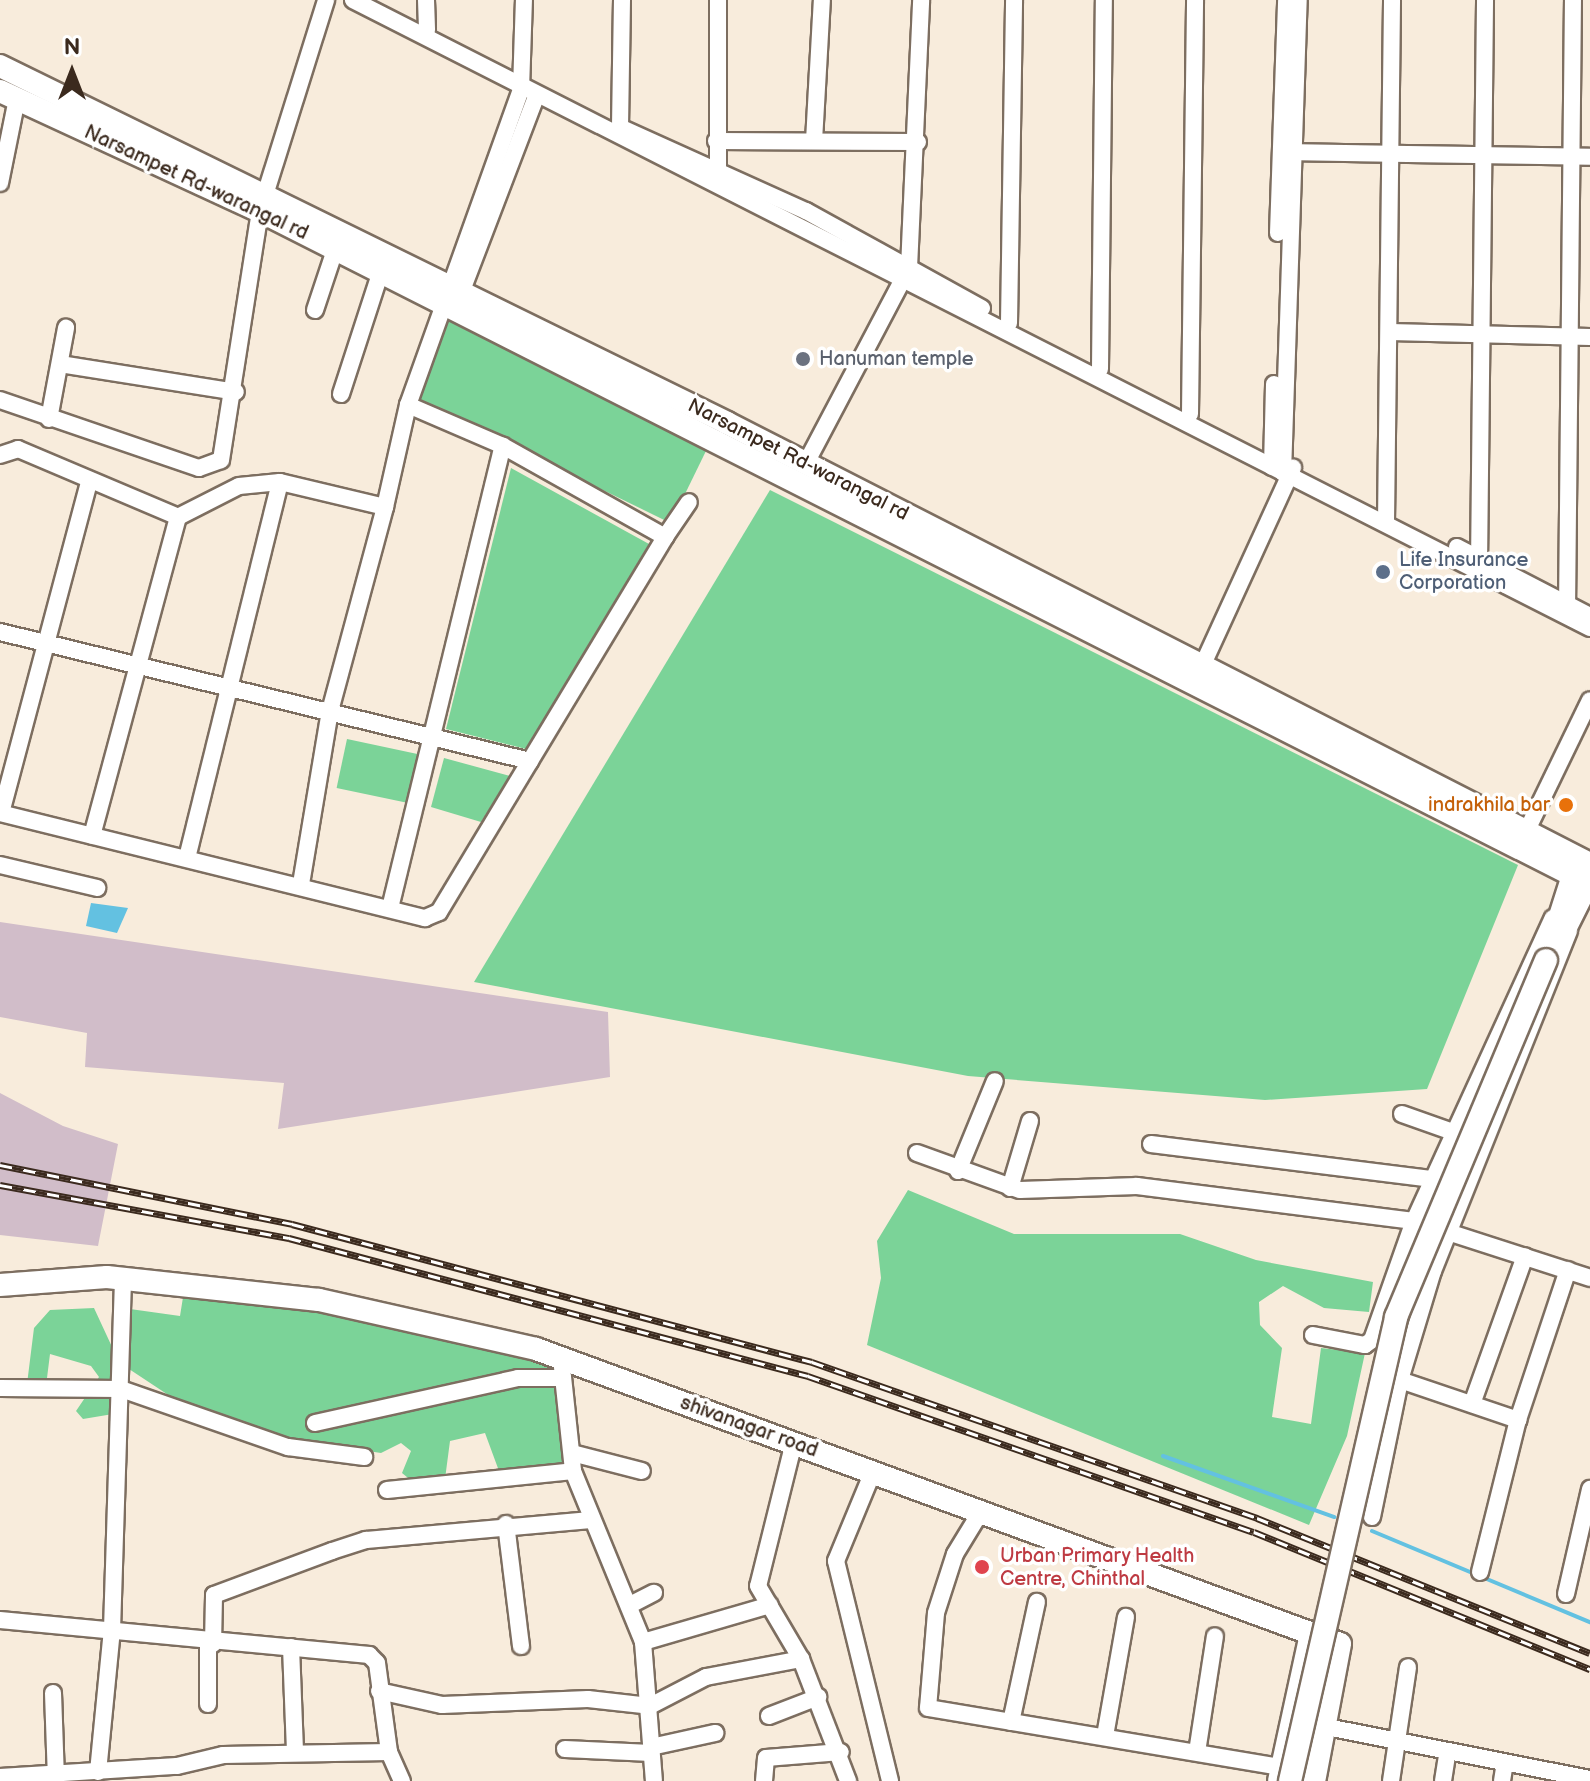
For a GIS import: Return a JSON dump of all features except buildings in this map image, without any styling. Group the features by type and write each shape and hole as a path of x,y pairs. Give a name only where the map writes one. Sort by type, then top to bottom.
{"main road":[{"name":"Narsampet Rd-warangal rd","path":"0,66 452,298 1195,687 1585,874"},
{"name":"Narsampet Rd-warangal rd","path":"9,95 264,204 335,250 380,274 452,298 805,465 1529,832 1585,874"},
{"path":"1283,1776 1396,1317 1419,1248 1585,874"},
{"name":"shivanagar road","path":"0,1285 123,1279 319,1300 562,1368 794,1442 872,1474 1311,1634 1343,1648 1314,1781"},
{"path":"1283,1776 1311,1634"}],"street":[{"path":"0,400 49,419 210,468 224,451 236,392 264,204 326,0"},
{"path":"353,0 527,89 1009,323 1190,414 1282,466"},
{"path":"369,0 527,89 718,171 909,274 1567,611 1590,628"},
{"path":"426,0 427,30"},
{"path":"301,884 330,711 385,507 408,405 452,298 527,89 524,0"},
{"path":"620,127 622,0"},
{"path":"718,0 718,171"},
{"path":"814,141 822,0"},
{"path":"909,274 918,142 921,0"},
{"path":"805,465 909,274 931,0"},
{"path":"1009,323 1014,0"},
{"path":"1100,369 1104,0"},
{"path":"1190,414 1195,0"},
{"path":"1195,687 1282,466 1286,0"},
{"path":"1287,147 1299,0"},
{"path":"1382,0 1390,332 1386,518"},
{"path":"1386,148 1392,0"},
{"path":"1478,0 1482,148"},
{"path":"1479,565 1485,0"},
{"path":"1573,0 1580,151"},
{"path":"1567,611 1571,337 1580,151 1582,0"},
{"path":"0,183 9,95"},
{"path":"716,141 918,142"},
{"path":"1287,147 1580,151"},
{"path":"315,310 335,250"},
{"path":"341,394 380,274"},
{"path":"49,419 66,328"},
{"path":"1390,332 1590,337"},
{"path":"60,364 236,392"},
{"path":"408,405 503,446 665,537"},
{"path":"390,908 435,737 503,446"},
{"path":"0,455 18,449 89,482 178,517"},
{"path":"89,482 1,813 301,884 425,918 439,912 689,502"},
{"path":"92,836 133,662 178,517 239,486 280,482 385,507"},
{"path":"187,858 227,685 280,482"},
{"path":"1567,611 1590,616"},
{"path":"0,632 530,761"},
{"path":"1529,832 1590,700"},
{"path":"1529,832 1590,714"},
{"path":"0,865 97,888"},
{"path":"1313,1335 1369,1344 1414,1221 1453,1132 1566,912"},
{"path":"1372,1517 1400,1380 1449,1230 1566,912"},
{"path":"958,1171 995,1081"},
{"path":"1402,1114 1453,1132"},
{"path":"1010,1188 1030,1121"},
{"path":"1151,1144 1433,1179"},
{"path":"917,1153 958,1171 1010,1188 1137,1186 1414,1221 1590,1278"},
{"path":"1472,1404 1525,1256"},
{"path":"1480,1572 1518,1420 1568,1270"},
{"path":"98,1772 112,1630 123,1279"},
{"path":"315,1423 562,1368 573,1471 643,1642 654,1781"},
{"path":"1400,1380 1518,1420"},
{"path":"0,1388 121,1389 288,1447 364,1457"},
{"path":"794,1442 758,1575 770,1605 801,1659 818,1697 841,1752 848,1781"},
{"path":"572,1453 642,1471"},
{"path":"387,1490 573,1471"},
{"path":"872,1474 836,1561 890,1781"},
{"path":"1566,1594 1590,1489"},
{"path":"980,1513 944,1584 924,1696 934,1713 1197,1752 1283,1776"},
{"path":"208,1704 217,1594 366,1540 506,1524 591,1520"},
{"path":"506,1524 521,1646"},
{"path":"630,1605 654,1593"},
{"path":"1011,1722 1037,1602"},
{"path":"643,1642 770,1605"},
{"path":"1105,1736 1126,1617"},
{"path":"0,1620 112,1630 211,1644 291,1647 369,1655 379,1691 389,1752 402,1781"},
{"path":"1197,1752 1215,1636"},
{"path":"291,1647 295,1751"},
{"path":"379,1691 442,1705 588,1699 650,1706 706,1677 801,1659"},
{"path":"1391,1781 1408,1667"},
{"path":"53,1693 55,1778"},
{"path":"769,1716 818,1697"},
{"path":"1327,1727 1590,1779"},
{"path":"565,1749 651,1750 715,1733"},
{"path":"0,1777 55,1778 98,1772 121,1776 295,1751 389,1752"},
{"path":"1443,1781 1448,1751"},
{"path":"764,1781 766,1758 841,1752"},
{"path":"1502,1781 1505,1763"}],"shaded area":[{"path":"0,922 608,1012 610,1077 278,1129 284,1083 85,1067 87,1033 0,1017"},
{"path":"0,1093 63,1126 118,1144 98,1246 0,1235"}],"green space":[{"path":"442,317 708,447 671,523 405,393"},
{"path":"511,468 649,544 526,749 446,729"},
{"path":"770,490 1518,865 1427,1089 1265,1100 968,1076 474,982"},
{"path":"347,739 423,755 413,804 337,788"},
{"path":"444,758 510,776 481,822 431,807"},
{"path":"908,1190 1014,1234 1180,1234 1256,1260 1373,1282 1369,1312 1324,1308 1283,1286 1259,1302 1260,1325 1282,1348 1272,1417 1311,1424 1321,1348 1365,1353 1347,1436 1309,1525 867,1345 881,1278 877,1241"},
{"path":"184,1291 359,1317 556,1365 564,1466 499,1471 485,1433 450,1441 445,1479 413,1482 402,1473 411,1451 401,1443 381,1453 274,1437 191,1410 129,1369 130,1309 180,1316"},
{"path":"94,1308 113,1349 113,1414 83,1419 76,1411 99,1377 91,1366 50,1354 47,1378 37,1388 27,1384 34,1328 50,1310"}],"water":[{"path":"91,903 128,908 117,933 86,926"}],"waterway":[{"path":"1163,1456 1334,1517"},
{"path":"1372,1531 1590,1622"}],"railway":[{"path":"0,1165 292,1224 812,1362 1257,1518 1590,1653"},
{"path":"0,1185 289,1238 808,1376 1254,1532 1590,1669"}],"place":[{"name":"Hanuman temple","path":"803,359"},
{"name":"Life Insurance Corporation","path":"1383,572"},
{"name":"indrakhila bar","path":"1566,805"},
{"name":"Urban Primary Health Centre, Chinthal","path":"982,1567"}]}
